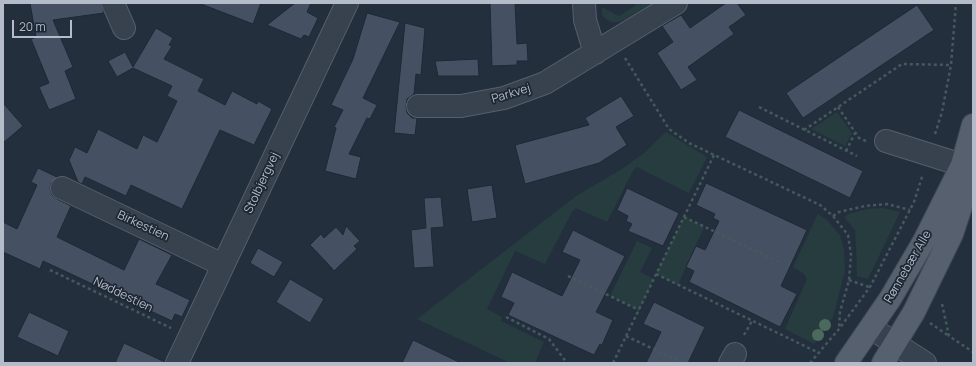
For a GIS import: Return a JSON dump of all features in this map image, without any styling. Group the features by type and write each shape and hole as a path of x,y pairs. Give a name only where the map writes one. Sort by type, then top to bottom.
{"main road":[{"name":"Rønnebær Alle","path":"846,363 890,299 924,241 962,165 973,125"},
{"name":"Rønnebær Alle","path":"883,363 914,312 952,234 964,197 962,165"}],"street":[{"path":"113,3 124,28"},
{"name":"Stolbjergvej","path":"177,363 347,3"},
{"path":"584,3 585,20 595,53"},
{"name":"Parkvej","path":"418,106 461,106 504,98 545,83 676,3"},
{"path":"886,141 962,165"},
{"name":"Birkestien","path":"62,188 223,264"},
{"path":"871,328 925,363"}],"path":[{"path":"810,363 839,329 870,287 914,202 942,112 951,65 956,3"},
{"path":"614,40 669,129 689,143 820,205 833,216 848,235 851,255 849,280 840,312 839,329"},
{"path":"804,130 902,64 951,65"},
{"path":"759,107 857,156"},
{"path":"838,107 859,138 875,145 886,141"},
{"path":"846,151 855,133"},
{"path":"613,363 714,155"},
{"path":"833,216 839,212 865,206 887,204 910,210"},
{"path":"684,216 781,263"},
{"name":"Nøddestien","path":"50,270 189,337"},
{"path":"656,274 819,353"},
{"path":"568,276 639,310"},
{"path":"849,280 870,287"},
{"path":"940,297 949,336 973,352"},
{"path":"506,317 549,339 567,363"},
{"path":"626,336 683,363"}],"green space":[{"path":"639,3 653,3 619,22 611,22 602,15 602,7 619,16"},
{"path":"837,112 852,133 845,146 811,129"},
{"path":"666,132 707,157 689,193 637,167 634,169 607,222 576,208 572,212 545,264 515,251 487,309 502,317 501,321 544,342 535,363 510,363 417,319 576,196 622,169 644,153"},
{"path":"883,208 900,212 868,279 857,276 855,230 844,217 867,209"},
{"path":"818,214 827,220 840,235 844,250 845,271 833,317 814,344 785,329 807,279 804,274 793,267"},
{"path":"684,217 704,227 678,285 656,274"},
{"path":"637,241 652,248 640,272 654,279 639,310 610,296"}],"building":[{"path":"30,3 101,3 104,13 53,20 73,67 65,71 76,99 49,110 39,87 49,83 31,39 36,37"},
{"path":"201,3 261,3 253,24"},
{"path":"295,3 311,3 307,12 318,18 309,37 304,35 301,39 267,25"},
{"path":"490,3 515,3 517,44 527,43 528,61 517,61 517,65 492,66"},
{"path":"726,3 737,3 746,15 729,27 734,34 688,67 697,80 681,90 657,53 673,42 662,26 681,15 690,28"},
{"path":"917,5 934,30 803,118 786,93"},
{"path":"367,13 400,22 363,98 377,105 370,119 367,118 349,154 361,157 356,179 325,171 336,128 334,127 343,110 331,105 353,59"},
{"path":"405,23 425,28 421,75 416,74 414,94 407,99 406,106 407,113 412,118 417,118 415,135 394,133"},
{"path":"156,28 173,38 169,45 172,46 164,59 204,79 198,91 225,105 232,91 257,104 258,101 272,109 254,145 220,130 182,209 131,185 126,196 85,177 82,184 78,182 69,160 75,147 87,153 98,129 137,149 143,135 157,142 177,101 167,96 172,86 133,68 117,77 108,61 125,52 133,67"},
{"path":"478,59 479,76 438,76 435,61"},
{"path":"621,96 634,116 616,127 627,145 599,163 525,184 515,145 589,125 585,118"},
{"path":"3,103 23,126 3,143"},
{"path":"739,110 863,171 850,198 725,137"},
{"path":"38,168 57,177 51,183 50,189 52,195 71,206 57,237 124,270 139,239 172,255 156,284 190,300 182,317 175,314 172,321 43,261 40,269 3,252 3,222 17,229 37,185 31,182"},
{"path":"706,183 807,230 781,286 797,294 780,327 689,282 694,271 686,267 696,246 705,250 719,221 713,218 715,214 696,205"},
{"path":"492,185 497,218 472,222 467,189"},
{"path":"627,188 679,213 663,246 628,231 632,224 626,221 628,216 617,210"},
{"path":"441,197 444,227 431,228 434,267 414,268 411,230 426,228 424,198"},
{"path":"346,226 360,241 354,246 357,249 334,271 331,267 329,269 330,266 310,245 321,234 324,238 336,227 343,235"},
{"path":"573,230 625,256 596,312 613,320 602,345 600,344 594,355 508,315 514,303 501,297 512,272 562,296 580,260 562,252"},
{"path":"258,248 283,262 274,277 250,263"},
{"path":"290,279 324,299 310,323 276,302"},
{"path":"654,302 705,327 688,363 646,363 661,332 643,324"},
{"path":"29,312 69,331 58,356 17,337"},
{"path":"413,340 461,363 402,363"},
{"path":"124,343 165,362 165,363 115,363"}]}
